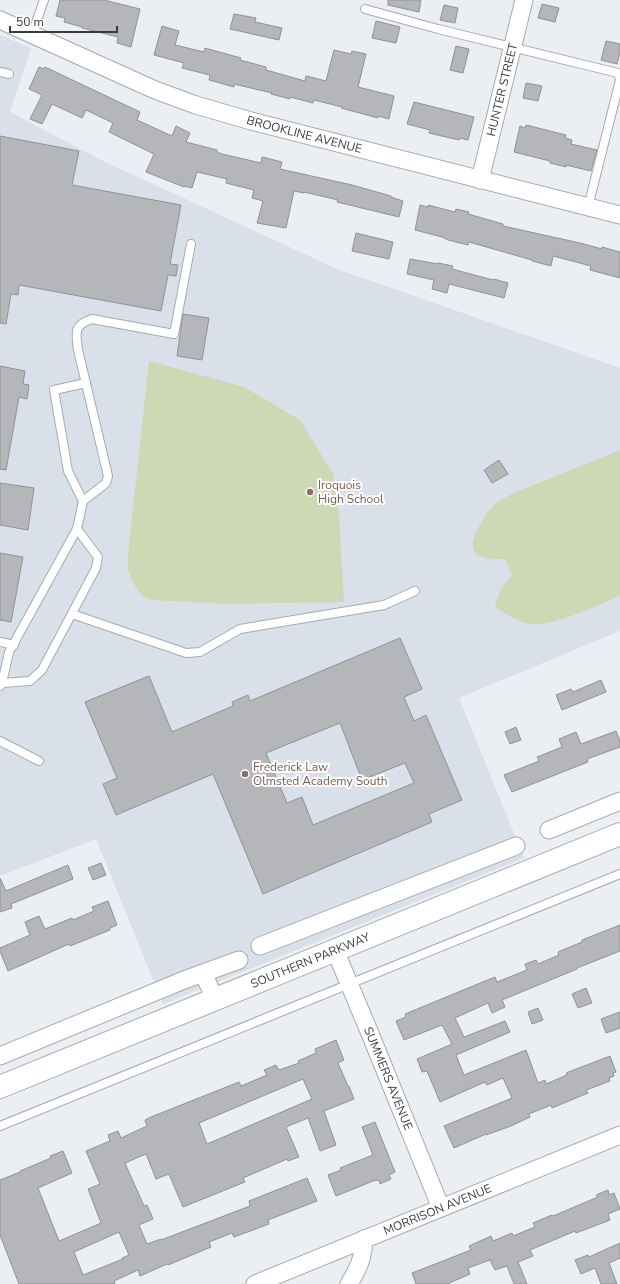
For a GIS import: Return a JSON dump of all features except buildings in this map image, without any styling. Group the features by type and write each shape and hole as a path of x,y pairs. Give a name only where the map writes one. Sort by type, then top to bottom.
{"main road":[{"name":"SOUTHERN PARKWAY","path":"0,1087 620,834"}],"street":[{"name":"HUNTER STREET","path":"480,180 524,0"},
{"name":"BROOKLINE AVENUE","path":"0,20 155,90 196,105 259,123 620,215"},
{"path":"549,830 620,801"},
{"path":"260,946 516,846"},
{"name":"SUMMERS AVENUE","path":"334,950 441,1208"},
{"path":"0,1056 203,973 239,960"},
{"path":"203,973 215,999"},
{"name":"MORRISON AVENUE","path":"255,1284 620,1135"},
{"path":"349,1284 364,1254 364,1239"}],"lane":[{"path":"32,34 44,0"},
{"path":"365,9 438,29 618,73 620,80 588,207"},
{"path":"0,72 9,74"},
{"path":"83,501 106,483 108,476 77,343 79,325 92,319 174,334 191,244"},
{"path":"77,529 98,557 96,568 42,670 30,681 1,683 9,652 77,529 83,501 68,471 54,390 86,383"},
{"path":"72,614 186,653 200,652 240,629 384,605 415,592"},
{"path":"0,642 14,645"},
{"path":"0,741 39,761"},
{"path":"0,1126 348,983 620,874"}],"shaded area":[{"name":"Iroquois High School","path":"0,35 31,48 10,112 103,161 337,269 620,368 620,631 459,698 524,858 163,1004 96,839 0,876"}],"green space":[{"path":"149,361 244,387 300,420 333,474 339,514 344,602 228,604 153,600 142,596 135,586 128,570 128,554"},
{"path":"620,450 620,596 576,614 542,624 522,622 495,607 500,590 512,576 505,559 484,558 474,551 473,546 473,541 479,527 494,505 516,492"}],"place":[{"name":"Iroquois High School","path":"310,492"},
{"name":"Frederick Law Olmsted Academy South","path":"245,774"}]}
